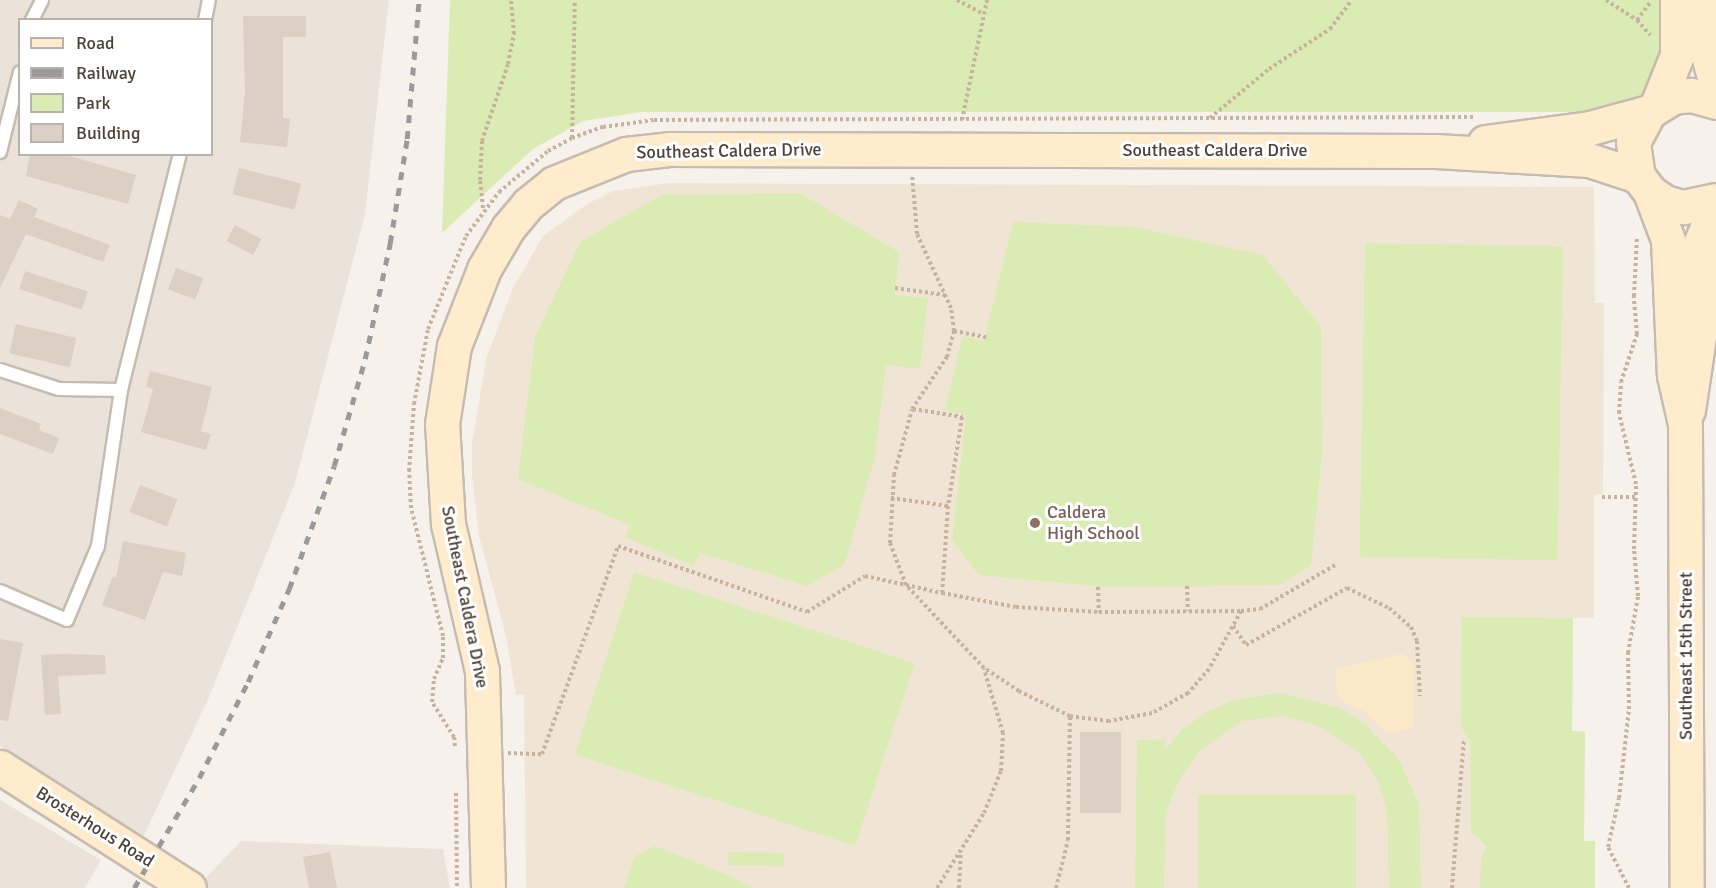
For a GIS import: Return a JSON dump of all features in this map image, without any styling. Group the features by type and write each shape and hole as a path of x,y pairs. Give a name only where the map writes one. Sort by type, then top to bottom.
{"street":[{"path":"1653,108 1677,55 1677,0"},
{"path":"1703,0 1708,55 1716,84"},
{"name":"Southeast Caldera Drive","path":"1436,151 1590,128 1653,108 1673,97 1691,95 1716,102"},
{"name":"Southeast 15th Street","path":"1653,108 1633,142 1644,184 1668,240 1674,375 1685,424 1688,888"},
{"name":"Southeast Caldera Drive","path":"488,888 472,755 482,671 455,561 443,486 441,455 446,385 454,346 484,269 508,228 528,204 554,183 626,154 669,149 1436,151 1589,160 1644,184 1665,202 1683,207 1716,200"},
{"name":"Southeast 15th Street","path":"1685,424 1696,376 1701,242 1716,205"},
{"name":"Brosterhous Road","path":"0,767 189,888"}],"lane":[{"path":"33,18 42,0"},
{"path":"206,18 209,0"},
{"path":"0,152 18,80"},
{"path":"0,591 67,620 98,546 121,390 180,156"},
{"path":"0,370 59,389 121,390"}],"path":[{"path":"483,208 480,180 482,141 508,64 514,34 511,0"},
{"path":"572,138 575,0"},
{"path":"957,0 983,14"},
{"path":"962,120 987,0"},
{"path":"1210,119 1269,69 1330,29 1352,0"},
{"path":"1606,0 1637,20 1650,36 1651,45"},
{"path":"1637,20 1653,0"},
{"path":"1337,564 1260,609 1099,612 1016,608 865,576 807,612 618,546 542,754 472,755 454,737 432,702 434,679 443,658 443,636 418,548 409,471 414,404 428,328 451,268 483,208 524,168 572,138 630,121 1485,117"},
{"path":"912,166 912,207 917,234 946,295 954,331 947,357 912,409 891,498 891,543 906,585 984,668 1019,691 1070,716 1129,720 1172,705 1209,669 1241,610"},
{"path":"1629,888 1608,846 1619,798 1629,709 1628,653 1638,596 1634,549 1636,484 1619,413 1621,382 1637,334 1636,230"},
{"path":"895,288 946,295"},
{"path":"954,331 986,337"},
{"path":"912,409 962,417 948,506 942,593"},
{"path":"1602,496 1636,497"},
{"path":"891,498 948,506"},
{"path":"1187,586 1188,610"},
{"path":"1098,587 1099,612"},
{"path":"1233,626 1246,645 1347,588 1389,609 1411,627 1417,641 1420,696"},
{"path":"937,888 995,789 1003,756 999,711 984,668"},
{"path":"1056,888 1068,840 1070,716"},
{"path":"1452,888 1464,740"},
{"path":"456,782 457,888"},
{"path":"960,888 961,850"}],"shaded area":[{"path":"0,0 389,0 365,214 295,483 209,697 142,840 0,746"},
{"name":"Caldera High School","path":"669,183 1594,187 1595,303 1604,303 1603,494 1594,495 1594,618 1573,618 1572,731 1585,732 1584,841 1595,841 1595,888 526,888 524,695 516,695 506,636 479,536 472,476 472,444 486,359 513,288 543,236 587,204 613,191"},
{"path":"0,800 101,860 85,888 0,888"},
{"path":"241,841 443,849 450,888 196,888"}],"green space":[{"path":"450,0 1660,0 1659,59 1641,112 642,112 583,121 533,149 442,233"},
{"path":"800,193 899,252 895,295 928,298 920,369 886,365 875,456 845,564 807,586 700,553 694,566 625,537 630,525 518,479 535,337 580,242 661,195"},
{"path":"1013,222 1134,227 1263,255 1321,327 1322,453 1311,566 1279,585 1106,587 979,575 952,540 966,415 945,410 963,336 984,341"},
{"path":"1365,243 1563,246 1557,560 1360,557"},
{"path":"634,572 915,663 855,846 575,755"},
{"path":"1462,617 1573,618 1572,731 1585,732 1584,841 1595,841 1595,888 1480,888 1481,859 1487,847 1471,832 1470,741 1461,727"},
{"path":"1280,693 1340,708 1362,721 1399,759 1419,805 1421,888 1389,888 1387,811 1377,780 1359,752 1316,725 1283,716 1242,721 1199,751 1179,780 1166,812 1164,888 1135,888 1137,740 1165,739 1165,751 1180,731 1208,711 1234,700"},
{"path":"1198,794 1356,794 1356,888 1198,888"},
{"path":"655,846 728,875 754,888 624,888 634,857"},
{"path":"728,852 784,853 784,866 728,865"}],"sand":[{"path":"1402,654 1413,661 1414,727 1388,734 1365,712 1338,699 1335,669"}],"building":[{"path":"243,16 306,16 306,37 283,37 283,118 290,119 287,147 240,142 245,92"},
{"path":"30,156 70,156 136,175 128,204 26,176"},
{"path":"239,168 301,183 295,210 232,194"},
{"path":"19,200 38,209 34,217 110,245 103,262 26,234 0,288 0,215 10,219"},
{"path":"235,225 261,239 253,255 227,241"},
{"path":"176,268 203,278 195,300 168,290"},
{"path":"25,271 88,291 82,309 19,289"},
{"path":"16,324 76,338 70,367 9,353"},
{"path":"150,371 212,387 201,431 211,434 206,450 141,432 153,389 146,387"},
{"path":"0,408 41,424 39,430 59,438 53,454 0,434"},
{"path":"140,485 177,499 167,526 130,512"},
{"path":"123,541 186,553 182,576 163,572 145,620 102,605 113,576 116,578"},
{"path":"0,639 23,643 8,721 0,720"},
{"path":"41,655 105,655 106,674 58,676 61,714 45,715"},
{"path":"1080,732 1121,732 1121,813 1080,813"},
{"path":"330,852 337,888 309,888 303,857"}],"railway":[{"path":"134,888 199,778 248,682 289,589 334,466 365,359 390,243 407,139 419,0"}],"place":[{"name":"Caldera High School","path":"1035,523"}]}
